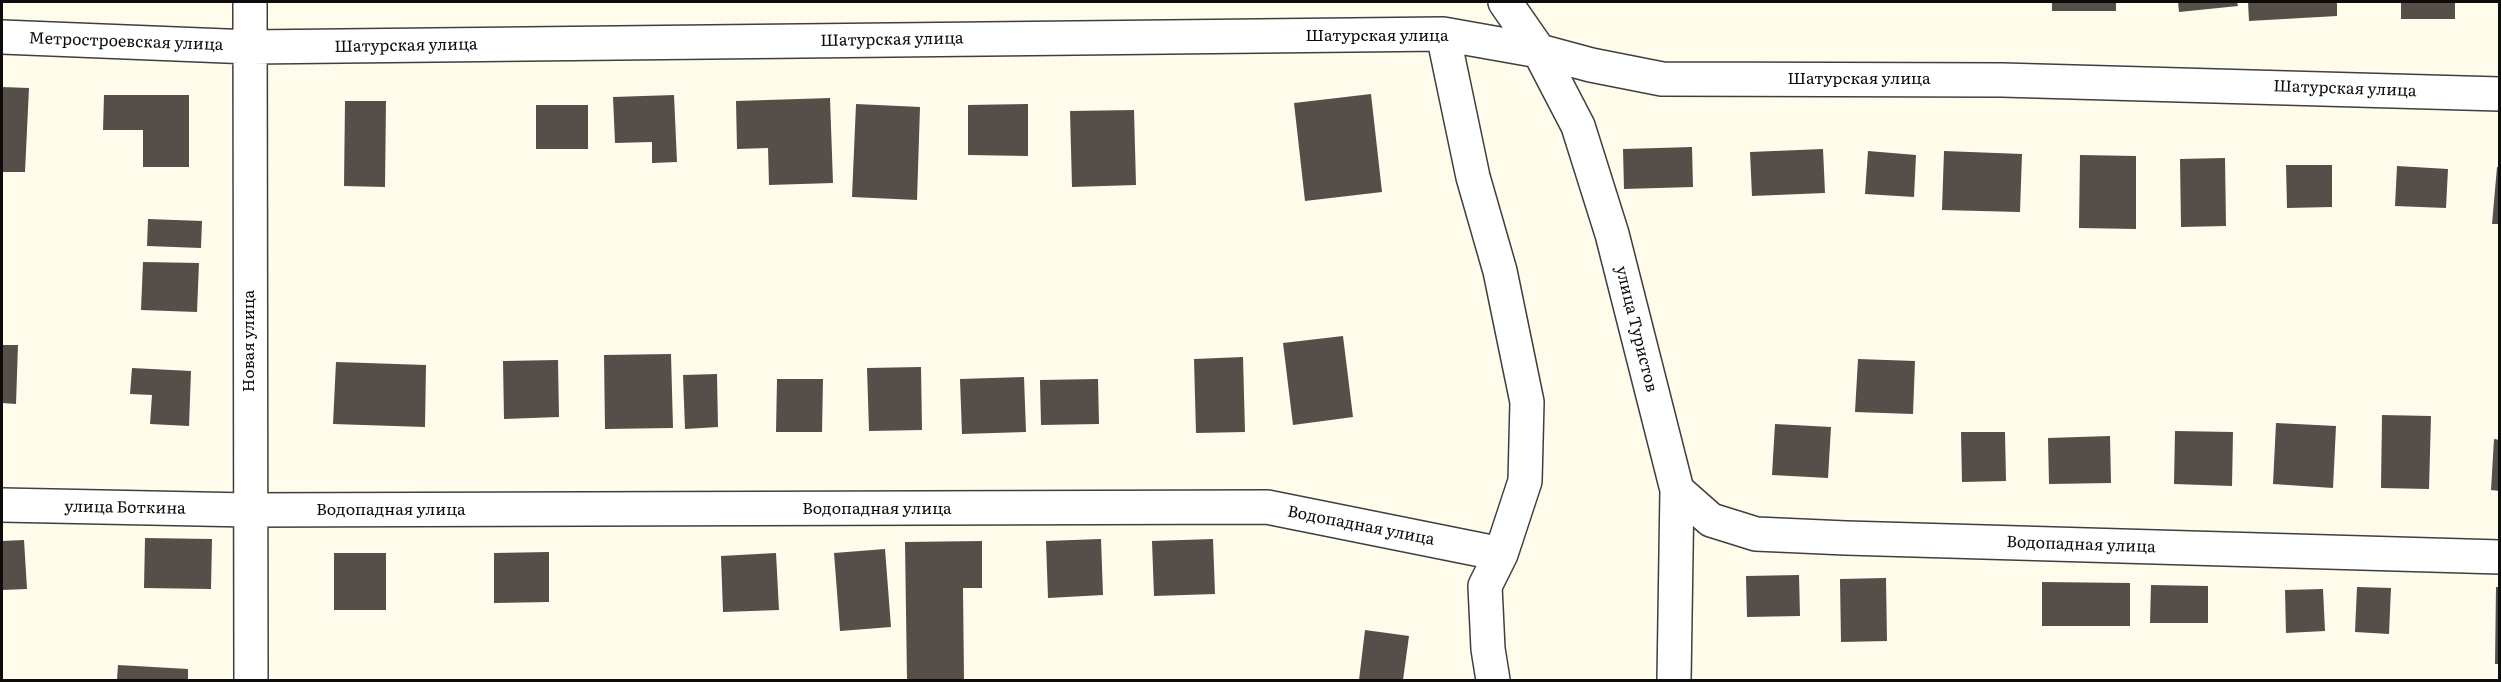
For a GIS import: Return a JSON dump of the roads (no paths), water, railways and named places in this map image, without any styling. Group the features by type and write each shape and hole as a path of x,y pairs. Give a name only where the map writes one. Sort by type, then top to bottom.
{"street":[{"name":"Новая улица","path":"250,2 251,681"},
{"name":"улица Туристов","path":"1505,2 1539,51 1578,126 1612,234 1677,490 1674,681"},
{"name":"Шатурская улица","path":"251,47 1443,34 1539,51 1591,65 1662,79 2002,80 2499,94"},
{"path":"1443,34 1473,177 1500,272 1527,402 1525,481 1501,554 1485,586 1488,649 1493,681"},
{"name":"Метростроевская улица","path":"2,37 251,47"},
{"name":"Водопадная улица","path":"1677,490 1711,520 1756,534 2499,557"},
{"name":"улица Боткина","path":"2,505 249,510"},
{"name":"Водопадная улица","path":"249,510 1267,507 1501,554"}]}
